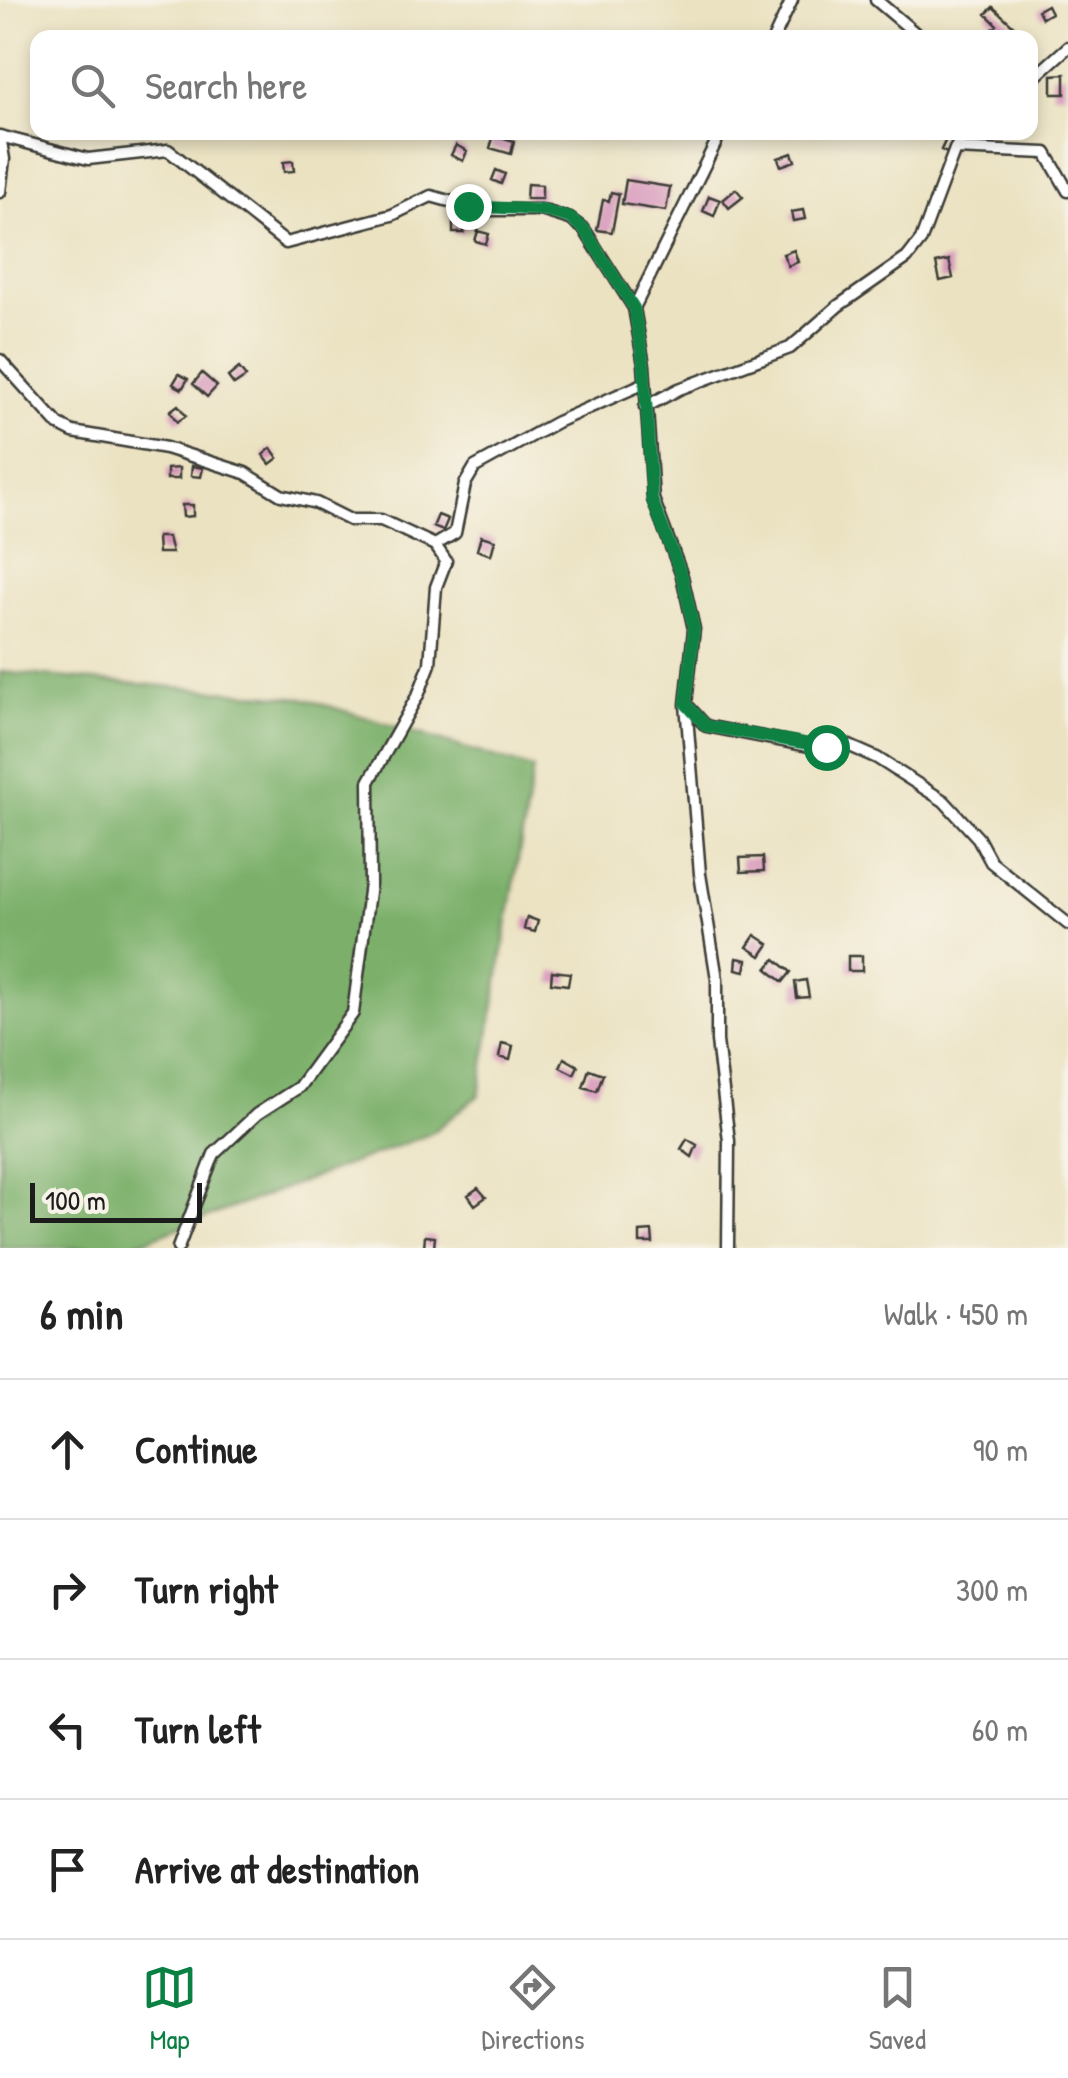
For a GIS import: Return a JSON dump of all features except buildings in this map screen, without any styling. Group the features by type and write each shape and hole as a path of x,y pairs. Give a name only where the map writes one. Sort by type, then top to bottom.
{"street":[{"path":"778,30 792,0"},
{"path":"876,0 912,30"},
{"path":"1038,74 1068,47"},
{"path":"0,192 4,159 0,136 88,159 168,150 286,243 392,215 430,196 481,210 541,210 570,218 584,229 634,308 646,383 652,500 682,576 694,629 686,704 700,874 717,979 717,1041 728,1141 728,1248"},
{"path":"634,308 716,140"},
{"path":"645,407 678,388 790,348 838,306 907,258 929,221 961,140"},
{"path":"955,150 1046,152 1068,191"},
{"path":"0,360 58,425 73,432 166,448 244,473 268,483 281,495 305,499 350,520 381,520 435,544 446,565"},
{"path":"178,1248 214,1154 257,1114 299,1087 353,1014 370,884 369,782 414,704 430,664 436,587 446,565 465,484 475,467 557,422 646,383"},
{"path":"435,544 455,533"},
{"path":"686,704 706,726 819,748 843,743 877,758 944,801 978,838 991,862 1068,924"}],"green space":[{"path":"0,672 303,698 533,769 479,1095 430,1134 125,1248 0,1248"}],"route":[{"path":"468,206 492,211 541,210 570,218 584,229 634,308 646,383 645,428 652,500 682,576 694,629 686,704 706,726 826,747"}]}
